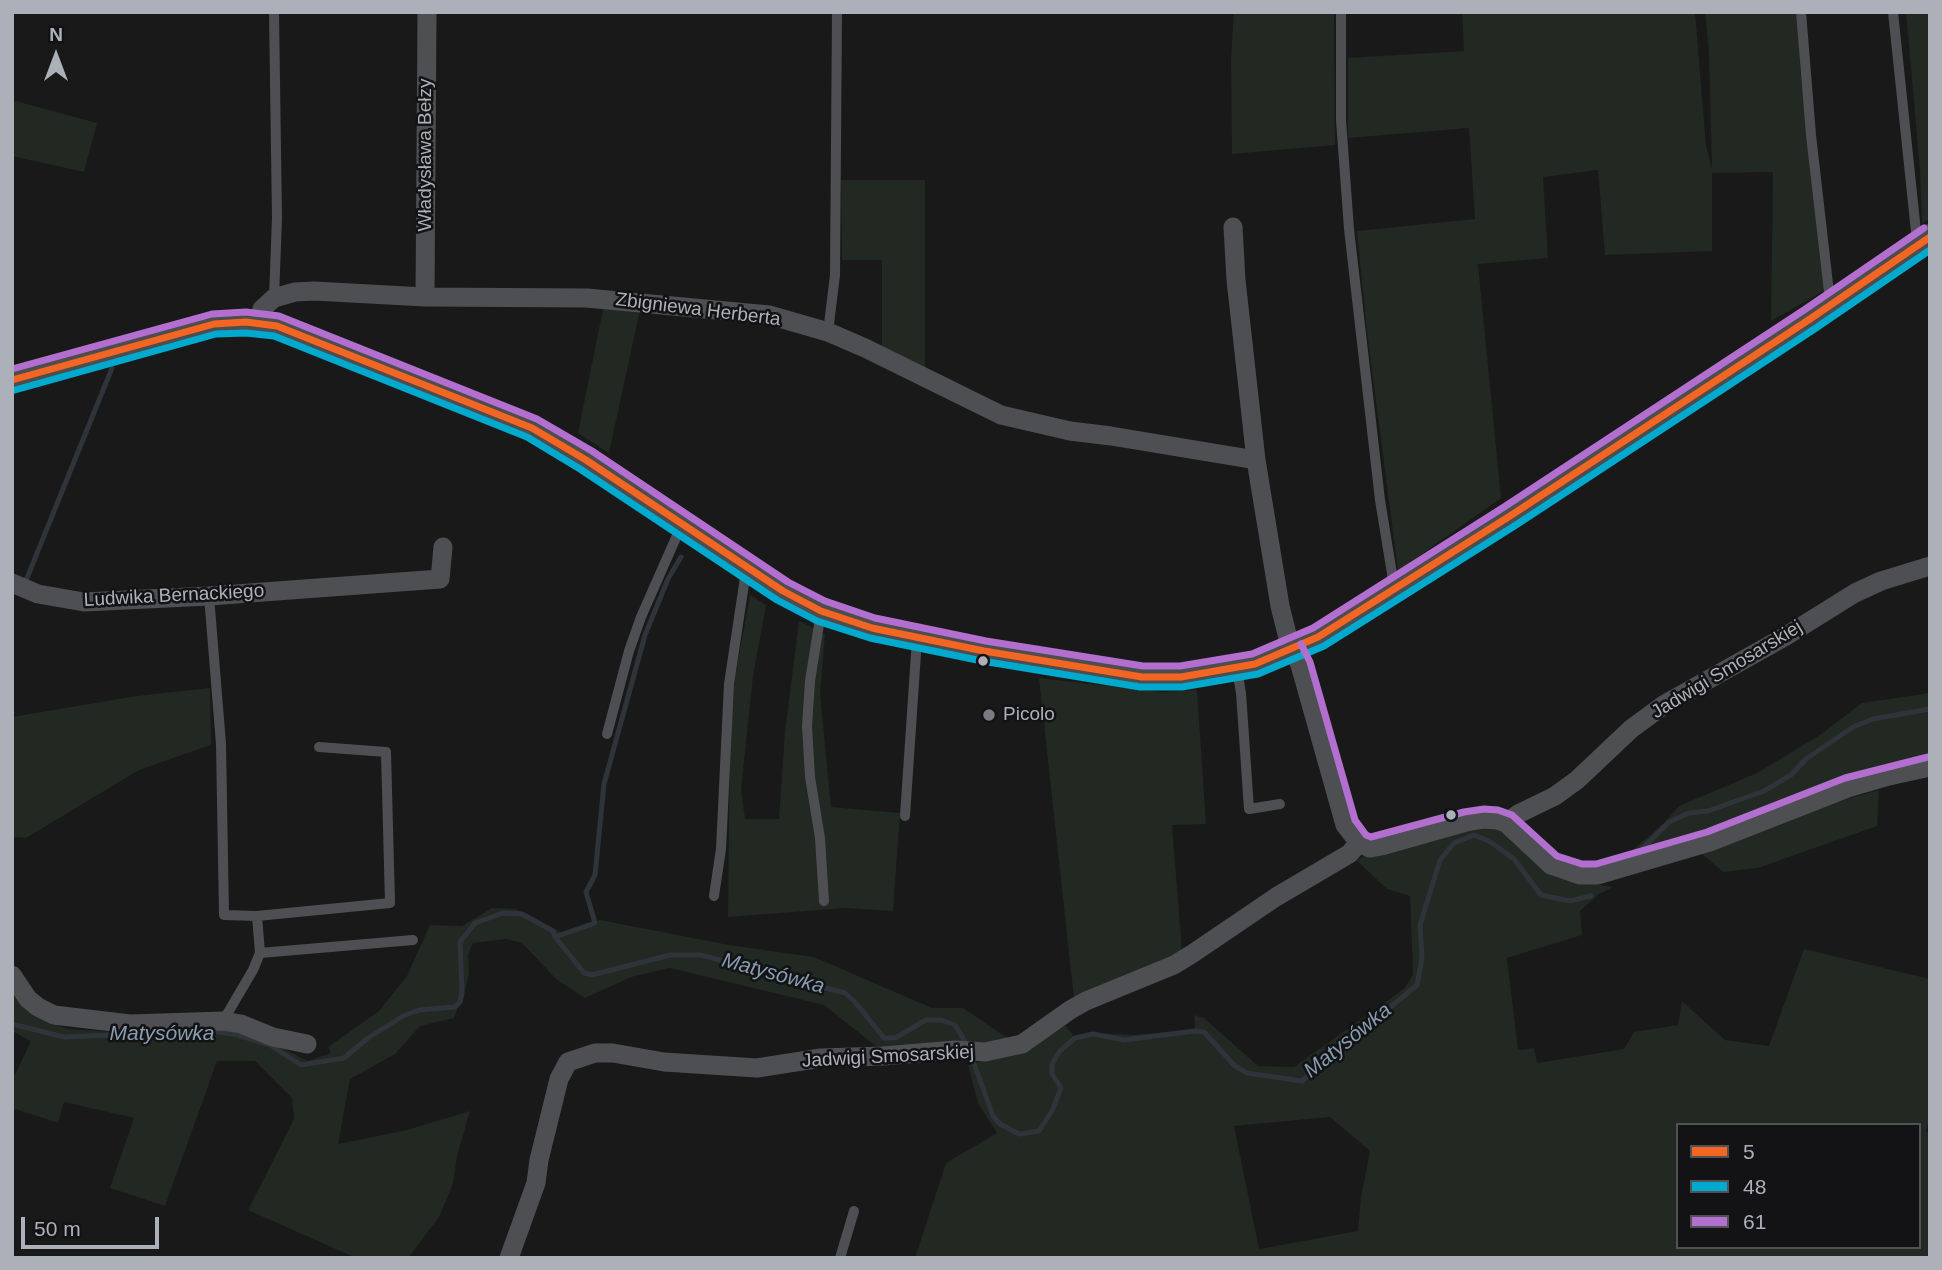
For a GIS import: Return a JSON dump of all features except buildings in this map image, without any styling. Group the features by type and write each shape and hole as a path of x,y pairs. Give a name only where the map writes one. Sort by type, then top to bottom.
{"street":[{"name":"Władysława Bełzy","path":"425,297 427,12"},
{"path":"1233,227 1236,280 1256,460 1276,585 1288,638 1300,666 1345,825 1359,843 1370,848 1381,846 1484,819 1506,823 1551,865 1580,875 1598,875 1710,842 1848,788 1930,767"},
{"path":"12,380 195,328 234,323 276,326 532,428 586,460 747,567 821,611 872,628 917,638 1142,677 1181,677 1237,668 1318,638 1831,305 1924,241"},
{"name":"Zbigniewa Herberta","path":"274,298 295,292 314,291 425,297 587,298 769,315 828,332 1000,415 1070,431 1256,460"},
{"path":"258,323 262,309 274,298"},
{"name":"Ludwika Bernackiego","path":"12,583 38,594 84,601 209,596 440,579 443,547"},
{"name":"Jadwigi Smosarskiej","path":"1506,823 1555,796 1577,780 1631,729 1665,704 1786,636 1855,593 1881,581 1930,566"},
{"name":"Jadwigi Smosarskiej","path":"509,1258 536,1183 559,1079 568,1062 595,1054 613,1054 664,1062 757,1068 821,1058 955,1050 985,1052 1023,1044 1086,1001 1174,965 1276,897 1349,854 1359,843"},
{"path":"12,975 28,999 54,1015 130,1024 223,1021 241,1024 273,1037 307,1044"}],"lane":[{"path":"274,12 274,298"},
{"path":"828,332 835,275 837,12"},
{"path":"1341,12 1341,120 1349,229 1380,500 1394,590"},
{"path":"1801,12 1811,135 1831,305"},
{"path":"1893,12 1924,241"},
{"path":"607,734 641,617 682,524"},
{"path":"714,896 721,849 727,696 747,567"},
{"path":"209,596 221,744 224,915 257,916 390,903 386,752 319,747"},
{"path":"821,611 810,681 807,726 810,777 820,838 824,901"},
{"path":"905,816 917,638"},
{"path":"1237,668 1249,809 1280,804"},
{"path":"223,1021 260,953 257,916"},
{"path":"260,953 413,940"},
{"path":"840,1258 854,1211"}],"shaded area":[{"path":"1234,12 1334,12 1335,145 1232,154 1231,59"},
{"path":"1462,12 1695,12 1706,146 1712,169 1709,52 1705,12 1798,12 1800,68 1824,291 1771,321 1773,172 1712,173 1712,251 1605,255 1598,170 1543,177 1548,258 1478,264 1501,498 1398,571 1367,332 1357,231 1475,219 1469,128 1348,138 1348,58 1464,51"},
{"path":"1906,12 1930,12 1930,218 1922,224 1920,170"},
{"path":"12,100 97,123 84,172 12,156"},
{"path":"841,180 925,180 925,372 882,350 882,260 842,260"},
{"path":"603,309 640,310 609,453 578,433"},
{"path":"750,595 766,605 753,676 741,790 745,819 779,819 785,732 799,621 825,634 820,693 831,807 900,813 893,911 845,908 728,917 730,727 735,677"},
{"path":"1039,678 1161,692 1197,690 1206,824 1172,825 1182,951 1074,999"},
{"path":"210,688 211,745 139,770 26,838 12,837 12,717 137,696"},
{"path":"1930,693 1930,763 1619,862 1665,822 1679,806 1757,773 1820,735 1862,703"},
{"path":"1879,790 1877,826 1758,868 1723,872 1701,853 1811,809"},
{"path":"1469,826 1494,827 1587,883 1613,887 1599,894 1580,911 1582,935 1507,958 1518,1050 1534,1048 1537,1063 1624,1049 1634,1032 1678,1025 1682,1001 1725,1040 1769,1046 1804,949 1930,979 1930,1115 1926,1131 1930,1134 1930,1258 915,1258 946,1163 997,1133 978,1103 968,1065 1006,1055 1065,1025 1075,1038 1090,1033 1136,1035 1195,1029 1194,1015 1204,1018 1258,1066 1294,1067 1405,988 1413,974 1410,896 1387,889 1356,860 1371,853","holes":["1330,1117 1370,1151 1358,1231 1259,1249 1234,1126"]},
{"path":"492,908 516,909 561,932 600,920 729,945 814,957 932,1008 963,1008 1009,1039 993,1045 882,1051 824,1005 670,968 631,977 585,998 556,979 522,943 506,939 473,943 468,955 469,974 465,990 454,1018 420,1026 395,1054 350,1079 338,1144 407,1130 470,1111 457,1156 453,1184 439,1217 408,1258 356,1258 248,1210 294,1119 292,1098 255,1061 217,1061 165,1206 110,1188 134,1118 64,1102 58,1123 12,1108 12,1081 31,1041 12,1031 12,986 44,1019 67,1029 113,1032 222,1025 272,1043 308,1061 331,1053 328,1047 379,1011 407,976 430,925 462,926"}],"waterway":[{"path":"27,578 112,368"},
{"path":"555,937 595,923 586,892 595,875 604,784 645,635 668,579 681,557"},
{"name":"Matysówka","path":"1637,854 1669,822 1689,813 1708,811 1764,791 1791,775 1806,759 1853,727 1873,719 1930,709"},
{"name":"Matysówka","path":"971,1055 993,1116 1000,1124 1019,1134 1039,1131 1052,1111 1061,1088 1052,1074 1052,1064 1060,1051 1075,1038 1093,1034 1124,1040 1204,1032 1235,1066 1247,1073 1302,1081 1417,985 1422,959 1420,925 1440,860 1454,843 1474,835 1489,841 1514,859 1541,895 1570,901 1591,896"},
{"name":"Matysówka","path":"206,1030 238,1035 270,1045 301,1065 344,1058 368,1038 403,1016 419,1010 455,1007 460,1002 462,993 460,942 475,923 503,913 522,914 553,931 584,973 592,975 670,955 701,955 845,993 884,1038 895,1038 926,1020 941,1020 955,1025 968,1046"},
{"name":"Matysówka","path":"12,1024 64,1037 158,1033"}],"transit line":[{"name":"61","path":"12,369 212,314 246,312 279,316 537,419 592,451 788,582 825,601 875,618 986,641 1143,666 1180,666 1252,654 1313,628 1504,507 1924,228"},
{"name":"5","path":"12,380 214,324 246,322 277,326 532,428 586,460 783,591 821,611 872,628 984,651 1142,677 1181,677 1255,664 1318,637 1510,516 1930,237"},
{"name":"48","path":"15,390 216,334 274,336 527,437 580,469 777,600 817,621 870,638 982,661 1140,687 1182,687 1258,674 1324,646 1516,525 1930,250"},
{"name":"61","path":"1301,644 1310,662 1355,820 1366,835 1371,837 1464,812 1498,810 1512,815 1557,856 1582,864 1596,864 1707,832 1845,778 1928,757"}],"place":[{"name":"Picolo","path":"989,715"}]}
